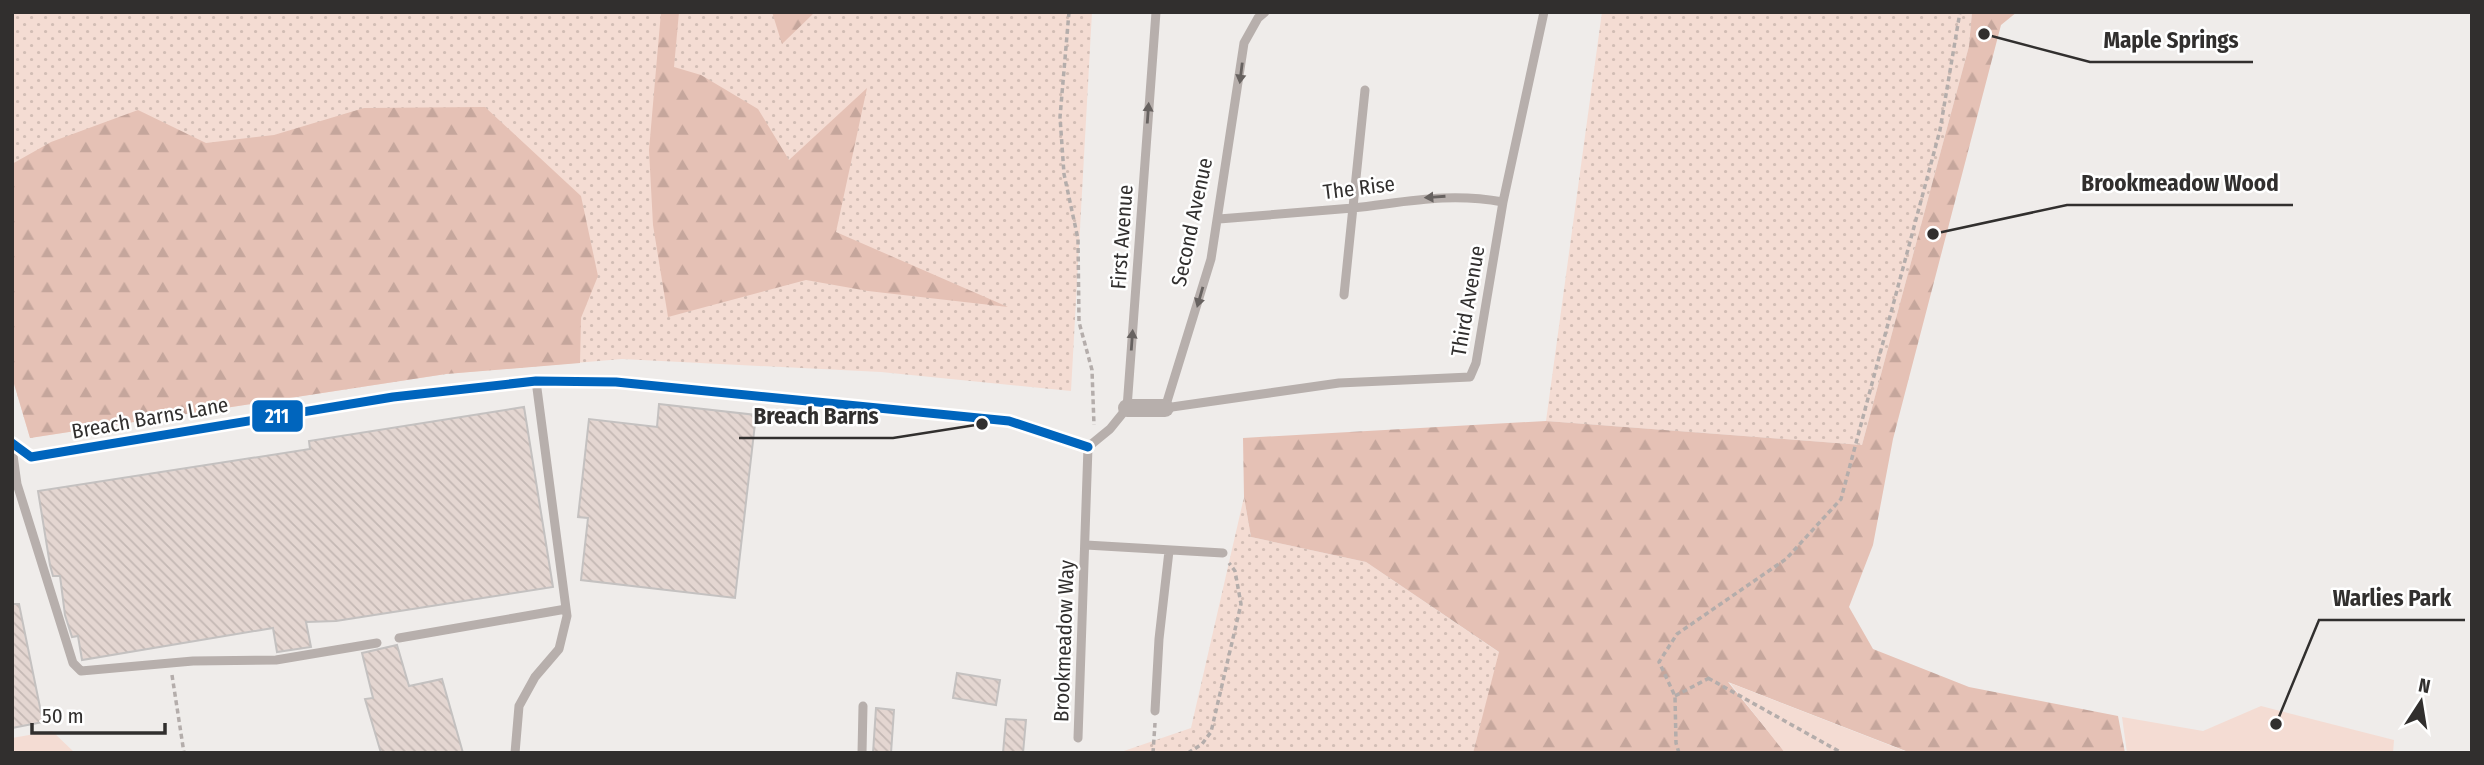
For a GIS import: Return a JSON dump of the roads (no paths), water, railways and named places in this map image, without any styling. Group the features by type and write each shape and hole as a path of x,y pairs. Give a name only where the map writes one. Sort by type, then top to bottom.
{"street":[{"path":"1127,408 1165,408"}],"lane":[{"name":"First Avenue","path":"1127,408 1156,12"},
{"name":"Second Avenue","path":"1165,408 1207,272 1219,219 1244,43 1254,24 1265,12"},
{"name":"Third Avenue","path":"1165,408 1339,383 1471,377 1476,363 1503,202 1544,12"},
{"path":"1344,295 1365,90"},
{"name":"The Rise","path":"1219,219 1355,208 1436,196 1470,196 1503,202"},
{"path":"515,753 519,706 535,677 558,649 566,608 536,381"},
{"name":"Breach Barns Lane","path":"13,446 31,457 393,397 536,381 616,382 1009,421 1088,447"},
{"path":"1088,447 1110,429 1127,408"},
{"path":"13,446 18,484 74,663 81,671 276,660 377,643"},
{"name":"Brookmeadow Way","path":"1078,738 1088,447"},
{"name":"Brookmeadow Way","path":"1086,545 1223,553"},
{"path":"1155,711 1168,551"},
{"path":"399,638 566,608"},
{"path":"862,753 863,706"}],"place":[{"name":"Maple Springs","path":"1984,34"},
{"name":"Brookmeadow Wood","path":"1933,234"},
{"name":"Breach Barns","path":"982,424"},
{"name":"Warlies Park","path":"2276,724"}]}
